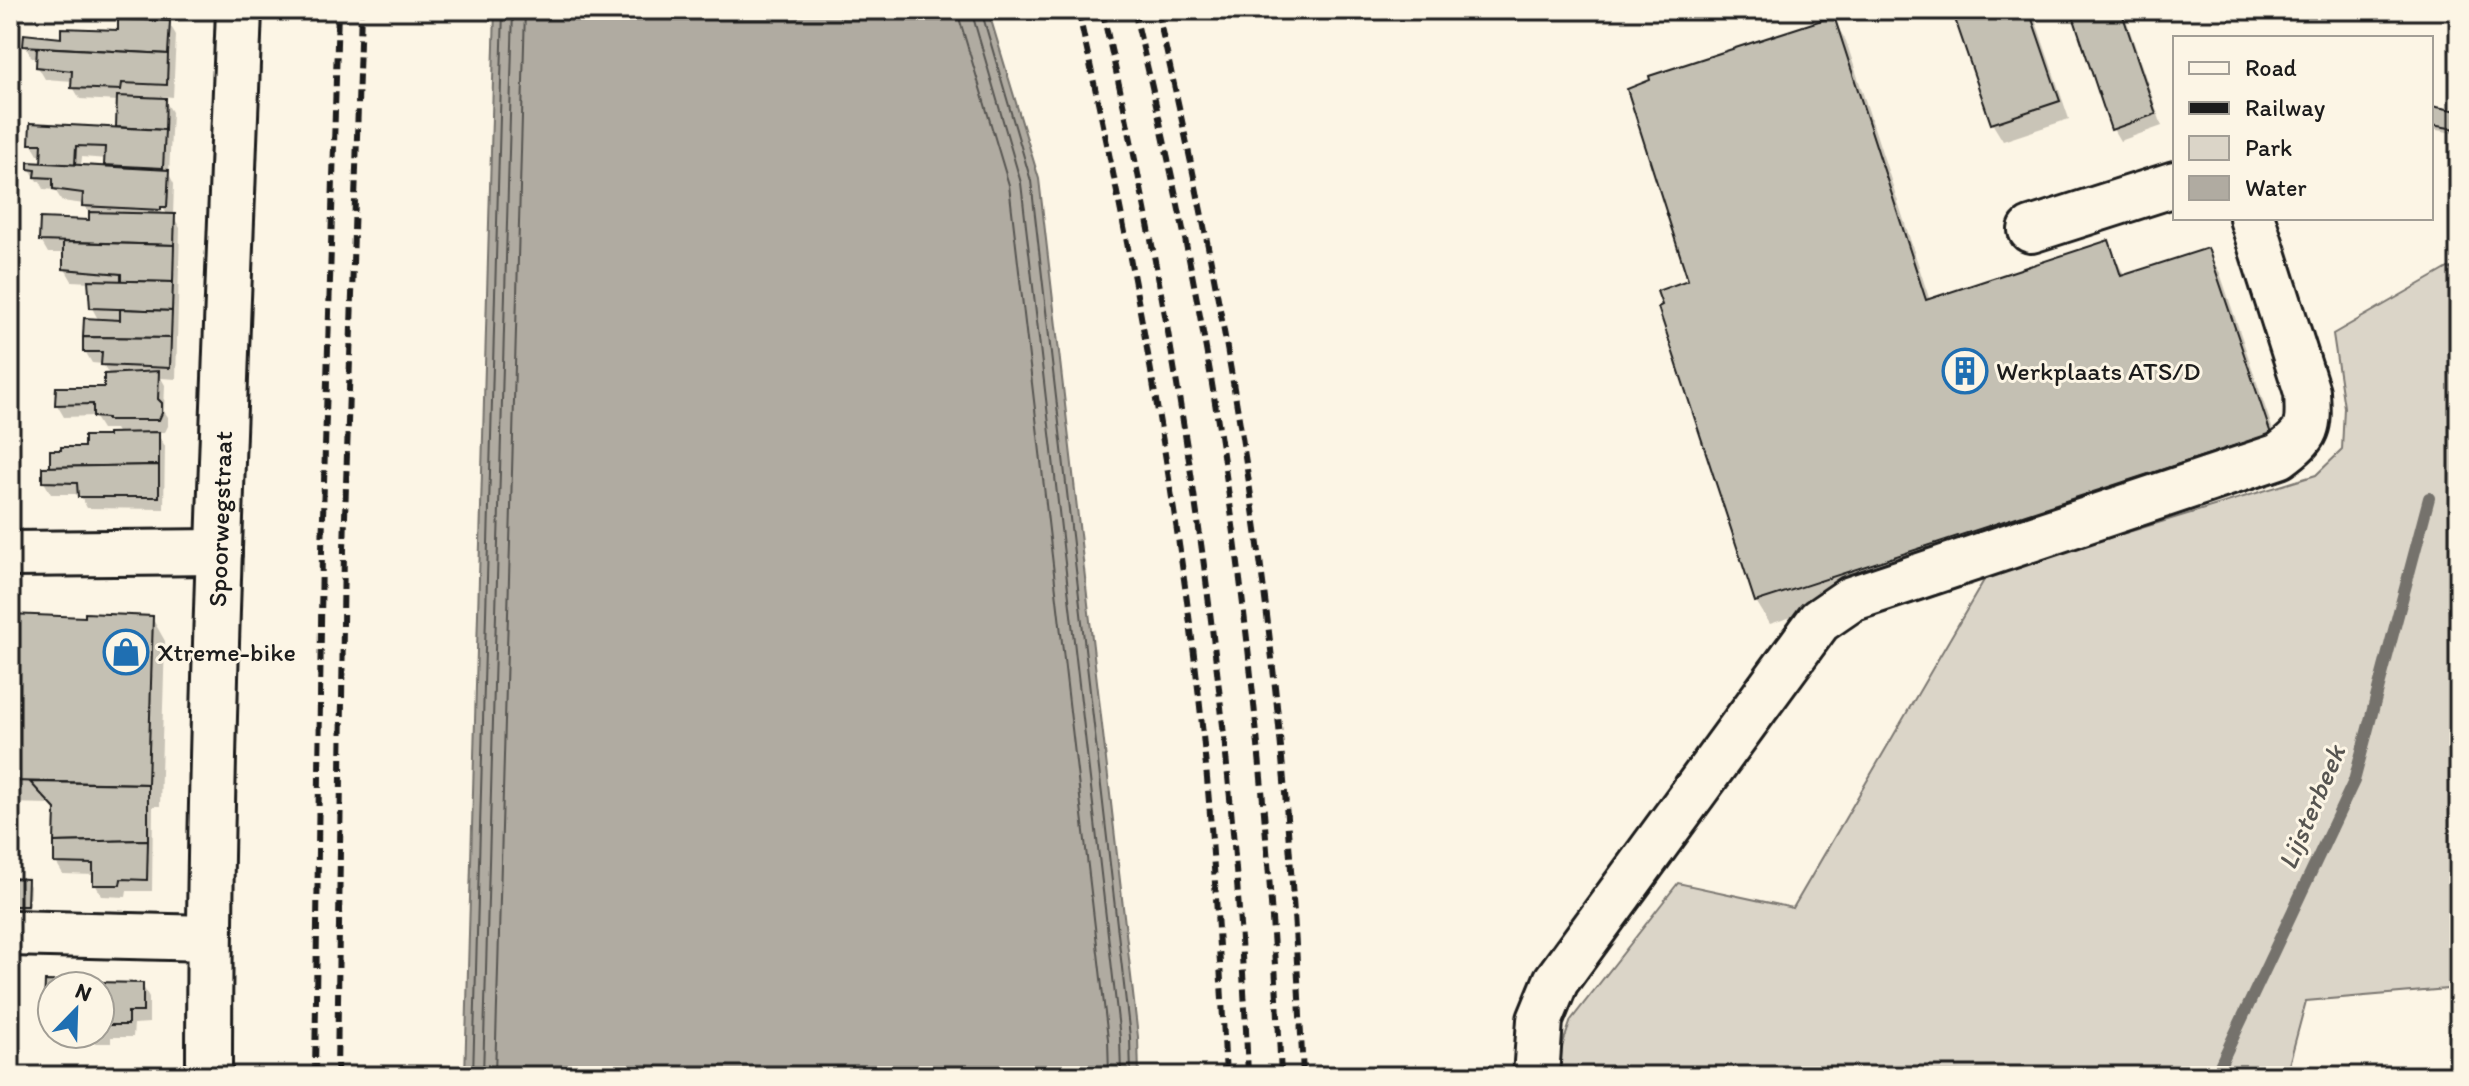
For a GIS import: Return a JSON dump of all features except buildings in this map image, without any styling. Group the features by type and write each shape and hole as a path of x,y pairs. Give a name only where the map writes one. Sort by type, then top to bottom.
{"street":[{"name":"Spoorwegstraat","path":"209,1076 209,938 219,552 239,10"},
{"path":"2031,230 2173,185"},
{"path":"1536,1076 1540,1020 1556,981 1819,621 1851,599 2279,456 2300,440 2308,418 2307,392 2253,220"},
{"path":"10,554 219,552"},
{"path":"10,933 209,938"}],"green space":[{"path":"2448,268 2459,271 2459,988 2306,1001 2286,1076 1556,1076 1556,1064 1571,1020 1678,883 1793,908 1987,575 2316,475 2342,450 2344,407 2333,334"}],"water":[{"path":"495,10 988,10 1039,179 1138,1037 1139,1076 465,1076"}],"waterway":[{"name":"Lijsterbeek","path":"2215,1076 2354,781 2429,498"}],"railway":[{"path":"315,1076 322,550 338,10"},
{"path":"337,1076 344,549 361,10"},
{"path":"1078,10 1145,339 1185,588 1206,772 1226,1076"},
{"path":"1102,10 1157,274 1181,406 1200,540 1231,807 1248,1076"},
{"path":"1134,10 1185,239 1211,378 1236,552 1256,726 1271,901 1281,1076"},
{"path":"1157,10 1221,317 1262,574 1285,789 1303,1076"}],"place":[{"name":"Werkplaats ATS/D","path":"1965,371"},
{"name":"Xtreme-bike","path":"126,652"}]}
